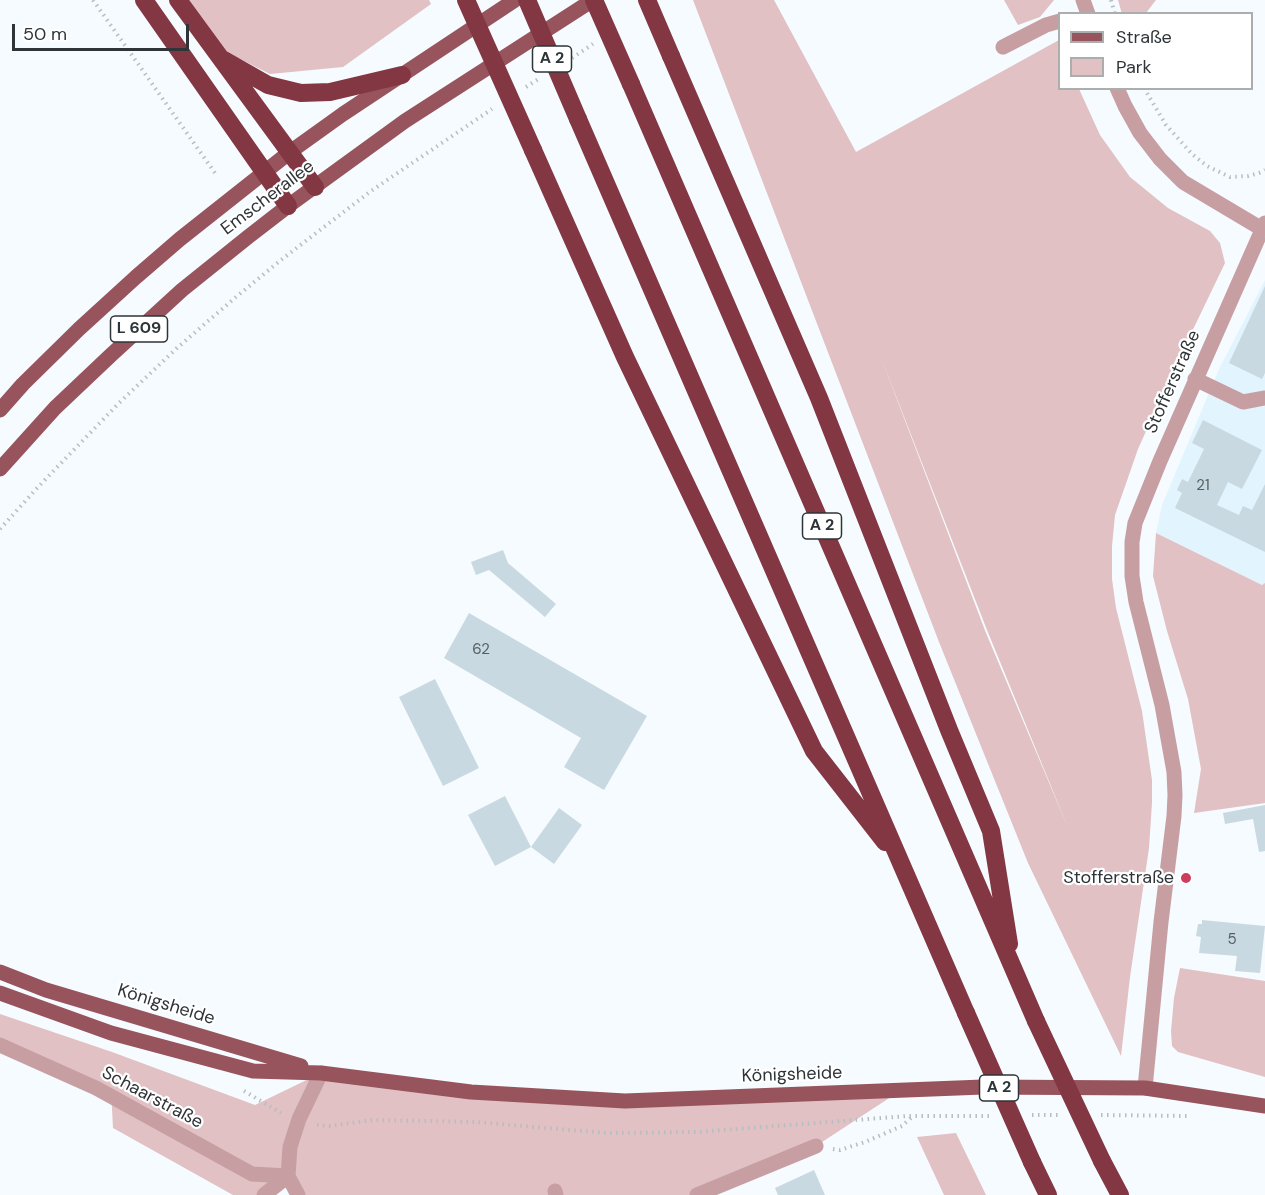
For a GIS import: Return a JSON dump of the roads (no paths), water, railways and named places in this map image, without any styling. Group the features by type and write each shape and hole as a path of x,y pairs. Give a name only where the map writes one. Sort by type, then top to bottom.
{"highway":[{"path":"144,0 288,206"},
{"path":"178,0 315,187"},
{"path":"466,0 625,357 814,751 902,862"},
{"name":"A 2","path":"527,0 966,1013 1048,1195"},
{"name":"A 2","path":"594,0 1012,969 1119,1195"},
{"path":"647,0 819,398 991,831 1012,969"},
{"path":"219,56 268,85 301,93 330,92 402,75"}],"main road":[{"name":"Emscherallee","path":"0,411 31,376 79,329 180,239 290,152 343,114 514,0"},
{"name":"Emscherallee","path":"0,469 55,408 174,297 288,206 405,121 594,0"},
{"name":"Königsheide","path":"0,972 46,990 321,1073"},
{"name":"Königsheide","path":"0,993 111,1033 254,1071 321,1073 471,1092 625,1101 983,1087 1145,1088 1265,1106"}],"street":[{"path":"1003,47 1058,21"},
{"name":"Stofferstraße","path":"1118,90 1140,133 1160,159 1183,182 1264,226 1160,461 1135,523 1132,542 1132,576 1136,602 1162,705 1174,772 1175,795 1145,1088"},
{"path":"1195,380 1243,402 1265,398"},
{"name":"Schaarstraße","path":"0,1045 96,1089 252,1174 288,1176"},
{"path":"298,1195 288,1176 290,1147 299,1119 321,1073"},
{"path":"697,1195 816,1146"},
{"path":"264,1195 288,1176"}],"place":[{"name":"Stofferstraße","path":"1186,878"}]}
